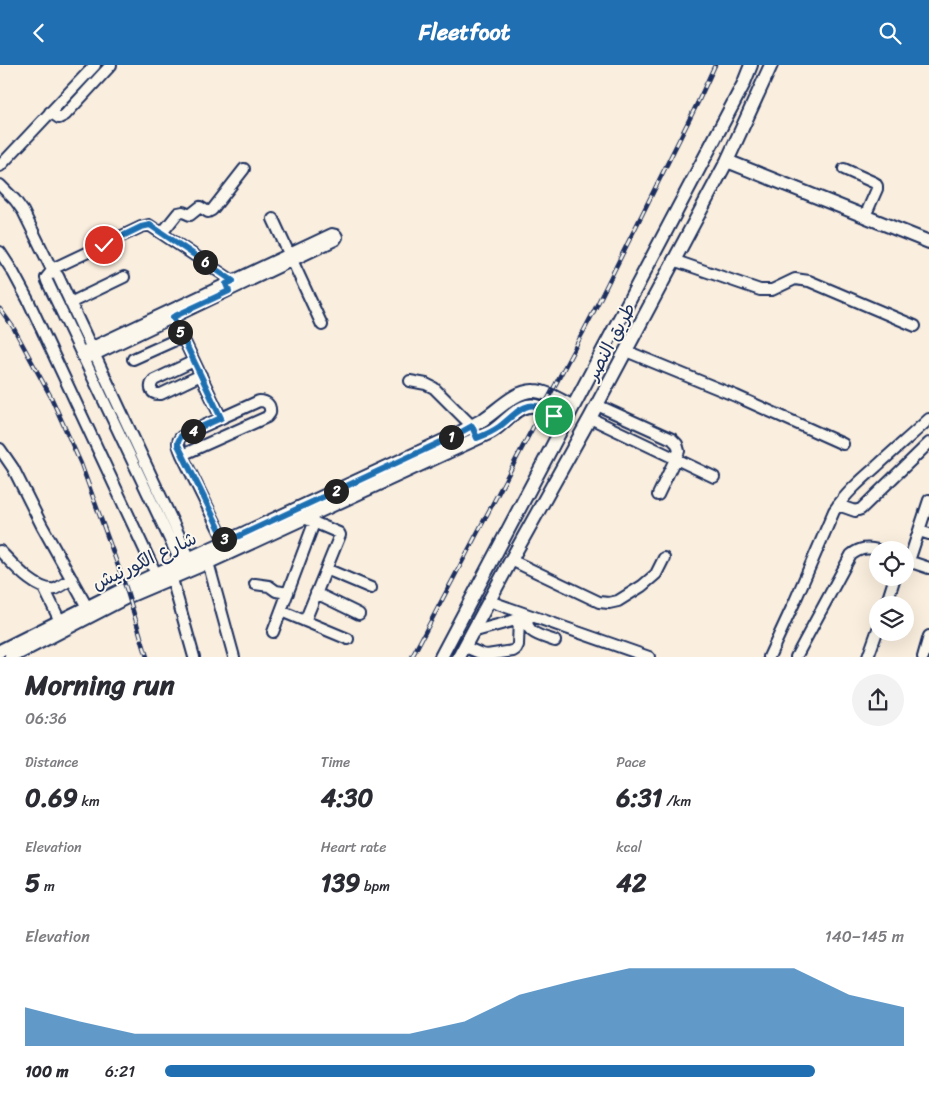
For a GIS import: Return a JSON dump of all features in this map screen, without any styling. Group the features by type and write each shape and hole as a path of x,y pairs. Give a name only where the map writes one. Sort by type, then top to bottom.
{"main road":[{"name":"طريق النصر","path":"441,657 743,85 751,65"},
{"name":"طريق النصر","path":"462,651 590,418 727,161 771,65"},
{"path":"727,161 929,242"},
{"name":"شارع الكورنيش","path":"0,651 62,625 186,561 207,557 309,520 475,432 486,418 511,399 529,391 541,392 573,407"},
{"name":"شارع الكورنيش","path":"89,611 172,579 207,557 226,542 454,436 496,429 522,408 543,407 564,426"},
{"name":"شارع الكورنيش","path":"11,657 62,625"}],"street":[{"path":"0,166 95,65"},
{"path":"50,113 57,117 62,117 111,65"},
{"path":"162,233 178,213 190,215 200,207 208,212 212,210 244,169"},
{"path":"844,169 875,183 877,186 865,216"},
{"path":"0,185 23,211 53,271 58,276 146,463 166,518 186,561"},
{"path":"273,219 322,325"},
{"path":"166,518 136,468 47,281 48,275 141,227 150,225 229,285"},
{"path":"0,252 28,300 156,575"},
{"path":"83,356 171,316 229,285 291,258"},
{"path":"674,260 760,290 772,290 795,279 809,281 914,326"},
{"path":"70,303 124,277"},
{"path":"171,316 201,375 225,435"},
{"path":"133,359 182,337"},
{"path":"626,351 736,396 842,444"},
{"path":"194,361 154,380 150,388 156,395 161,395 201,375"},
{"path":"410,381 426,384 434,388 475,432"},
{"path":"182,455 267,417 271,408 264,401 259,401 181,436 178,442 182,455 226,542"},
{"path":"597,405 672,439 677,444 679,451 658,495"},
{"path":"232,413 239,429"},
{"path":"590,418 714,477"},
{"path":"769,657 838,505 850,490 927,426"},
{"path":"838,505 855,511 861,509 929,443"},
{"path":"0,449 13,468 42,526 89,611"},
{"path":"136,468 146,463"},
{"path":"914,548 924,532 929,500"},
{"path":"273,632 288,593 309,520 340,534 305,621"},
{"path":"796,657 851,555 869,547"},
{"path":"0,551 32,581 44,588 55,589 72,579"},
{"path":"207,557 234,657"},
{"path":"511,560 600,602 609,603 618,601 649,581 656,574 664,558"},
{"path":"914,563 929,568"},
{"path":"326,569 371,589"},
{"path":"172,579 194,657"},
{"path":"255,584 269,586 276,591 288,593"},
{"path":"44,588 62,625"},
{"path":"316,593 359,614"},
{"path":"489,601 524,616 649,657"},
{"path":"281,611 348,639"},
{"path":"472,632 524,616"},
{"path":"524,616 531,631 555,641"},
{"path":"462,651 486,655 516,649 524,616"},
{"path":"923,657 929,636"},
{"path":"868,657 874,641"}],"railway":[{"path":"412,657 591,317 715,65"},
{"path":"0,309 13,327 51,397 81,464 126,588 147,657"}],"route":[{"path":"104,245 141,227 150,225 233,281 226,284 229,291 173,317 221,418 181,436 178,445 226,542 472,426 477,438 496,429 522,408 543,407 554,416"}]}
